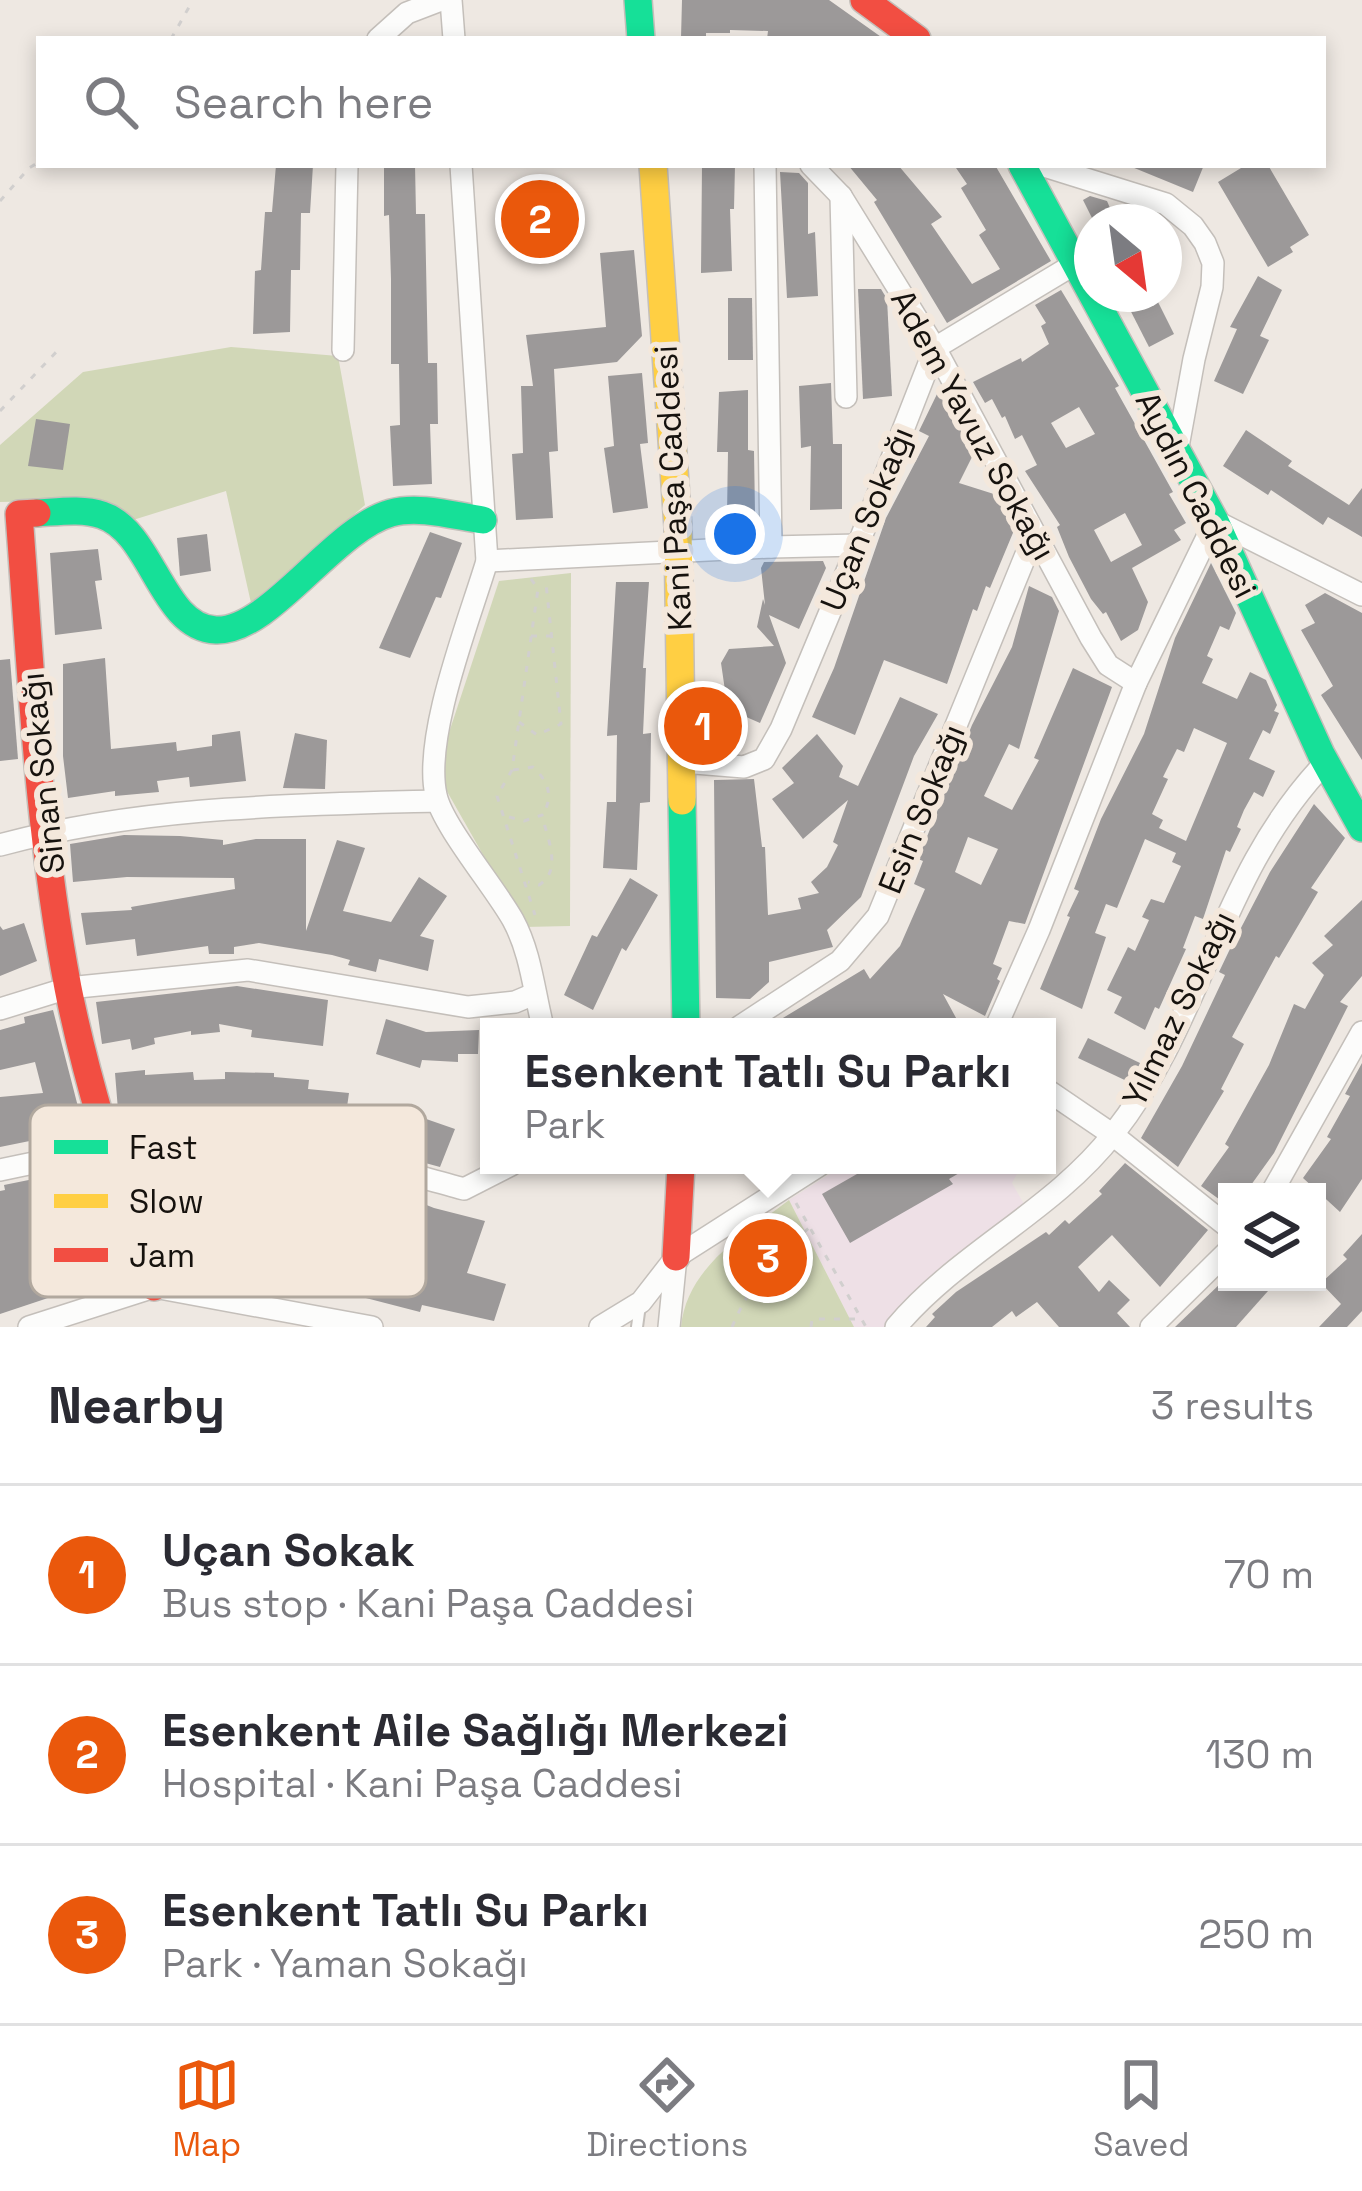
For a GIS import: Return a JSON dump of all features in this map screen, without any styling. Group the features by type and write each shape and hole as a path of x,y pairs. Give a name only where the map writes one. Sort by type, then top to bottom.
{"street":[{"path":"381,36 407,13 441,0"},
{"path":"451,0 454,36"},
{"path":"638,0 641,36"},
{"path":"864,0 913,36"},
{"path":"343,350 347,168"},
{"path":"461,168 487,562 446,698 432,769 436,801 514,921 526,949 541,1018"},
{"name":"Kani Paşa Caddesi","path":"653,168 679,553 686,1018"},
{"path":"765,168 771,548"},
{"name":"Adem Yavuz Sokağı","path":"814,168 841,196 934,348 1108,665 1136,683"},
{"name":"Aydın Caddesi","path":"1024,168 1215,521 1326,763 1362,828"},
{"path":"1051,168 1166,204 1205,243 1213,262 1212,287 1193,359 1177,453"},
{"path":"841,196 846,397"},
{"path":"934,348 1073,266"},
{"name":"Uçan Sokağı","path":"683,762 744,766 764,759 858,545 934,348"},
{"name":"Sinan Sokağı","path":"98,1105 68,988 46,832 19,514 104,515 125,532 190,623 215,630 241,626 362,526 394,512 482,520"},
{"path":"1000,1018 1136,683 1215,521 1362,596"},
{"name":"Esin Sokağı","path":"753,1018 840,962 878,916 1034,535"},
{"path":"487,562 858,545"},
{"name":"Yılmaz Sokağı","path":"896,1327 917,1302 1056,1193 1113,1135 1164,1053 1228,908 1275,823 1326,763"},
{"path":"0,845 94,822 248,806 436,801"},
{"path":"0,1009 68,988 248,970 468,1007 515,1002 534,994"},
{"path":"1277,1183 1362,1032"},
{"path":"1056,1096 1218,1219"},
{"path":"0,1170 30,1164"},
{"path":"426,1179 464,1189 493,1174"},
{"path":"670,1327 681,1174"},
{"path":"600,1327 641,1302 676,1257 805,1174"},
{"path":"1151,1327 1218,1261"},
{"path":"29,1327 123,1297"},
{"path":"208,1297 372,1327"}],"lane":[{"path":"637,1327 641,1302"}],"path":[{"path":"174,36 193,0"},
{"path":"0,201 36,164"},
{"path":"0,412 60,349"},
{"path":"524,561 538,589 512,770 497,796 538,928 526,949"},
{"path":"519,722 537,735 561,724 546,584"},
{"path":"531,637 552,635"},
{"path":"512,770 533,767 543,776 550,798 542,815 553,869 539,884 527,882"},
{"path":"505,815 524,820 542,815"},
{"path":"786,1185 866,1327"},
{"path":"732,1327 749,1287 782,1249 810,1227"},
{"path":"811,1327 812,1319 862,1319"}],"shaded area":[{"path":"830,1174 1017,1174 1012,1183 1024,1204 886,1327 854,1327 789,1200"}],"green space":[{"path":"231,347 338,356 365,505 251,603 226,491 133,520 96,500 0,502 0,445 83,372"},
{"path":"571,573 570,926 524,927 436,772 499,581"},
{"path":"789,1200 854,1327 681,1327 694,1286 706,1269"}],"building":[{"path":"682,0 829,0 880,36 767,36 768,31 730,30 681,36"},
{"path":"276,168 313,168 310,213 301,213 300,270 291,270 290,332 253,334 255,271 261,270 265,212 272,212"},
{"path":"384,168 415,168 416,214 425,214 428,363 437,363 438,424 430,424 432,484 393,486 390,426 400,425 399,364 391,364 389,215 384,216"},
{"path":"702,168 735,168 734,209 730,209 732,271 701,273"},
{"path":"850,168 901,168 942,217 931,224 972,284 1000,269 979,235 986,230 961,188 967,184 956,168 997,168 1051,261 947,323 877,200"},
{"path":"1134,168 1203,168 1193,192"},
{"path":"1241,168 1270,168 1309,235 1268,267 1218,182"},
{"path":"780,172 799,173 808,183 808,234 815,232 818,296 787,298"},
{"path":"557,190 560,246 523,248 520,192"},
{"path":"1090,196 1108,204 1085,204 1083,200"},
{"path":"634,250 642,336 617,362 554,369 558,451 549,452 553,518 516,520 512,454 523,453 521,386 533,386 526,335 606,327 600,253"},
{"path":"1258,276 1282,290 1260,336 1269,340 1243,394 1214,381 1237,329 1230,327"},
{"path":"858,289 881,289 887,299 892,396 863,399"},
{"path":"1061,290 1119,386 1115,388 1186,523 1174,530 1181,540 1132,568 1148,602 1138,630 1121,641 1106,612 1091,599 1069,557 1060,525 1025,471 1037,465 1022,435 1015,439 1005,416 992,399 985,403 973,382 1021,358 1022,362 1049,344 1041,326 1046,323 1035,305","holes":["1079,407 1095,434 1066,448 1051,423","1125,513 1142,545 1111,562 1094,530"]},
{"path":"728,298 752,298 753,360 728,360"},
{"path":"1131,312 1163,312 1174,334 1149,347"},
{"path":"642,373 648,443 640,444 648,508 613,513 604,448 614,446 608,376"},
{"path":"831,383 833,444 842,444 842,509 810,510 811,446 801,448 799,386"},
{"path":"748,390 755,512 727,514 728,452 717,452 719,392"},
{"path":"938,392 974,453 959,483 997,495 1015,528 990,588 986,586 977,611 973,609 947,684 884,660 855,735 812,717 886,518 929,436 919,431"},
{"path":"36,419 70,424 63,470 28,466"},
{"path":"1246,430 1292,461 1288,466 1349,505 1362,488 1362,537 1328,517 1323,525 1271,490 1268,495 1223,466"},
{"path":"430,532 462,543 410,658 379,648"},
{"path":"207,534 211,571 180,576 177,538"},
{"path":"98,549 102,580 95,581 102,629 55,635 50,553"},
{"path":"823,561 826,568 799,629 769,615 786,663 760,723 744,716 738,734 723,728 717,722 727,704 721,663 729,649 774,646 757,627 763,599 765,605 764,562"},
{"path":"1211,563 1236,613 1229,630 1220,626 1202,683 1237,699 1250,672 1266,680 1277,705 1274,711 1279,713 1270,734 1263,730 1249,759 1275,771 1263,797 1254,792 1244,810 1237,827 1241,829 1230,852 1226,850 1203,919 1195,916 1186,949 1145,1030 1114,1013 1122,997 1107,990 1128,947 1135,951 1149,920 1142,917 1151,899 1164,903 1181,866 1172,862 1176,853 1145,839 1117,908 1106,904 1095,933 1106,937 1082,1009 1040,989 1070,917 1079,891 1074,889 1101,819 1144,734 1175,638","holes":["1194,728 1227,743 1186,841 1159,828 1163,820 1152,814 1177,749 1184,752"]},
{"path":"616,582 649,582 643,734 651,733 650,802 640,803 637,870 603,868 607,802 616,802 617,735 607,736"},
{"path":"1029,586 1052,597 1059,611 1019,749 1009,744 984,796 1012,810 1039,760 1034,758 1073,668 1112,687 1025,924 1009,921 993,964 1002,968 1000,981 985,1016 943,994 956,1018 783,1018 864,969 870,979 900,946 925,889 914,884 923,861 918,859 972,725 1012,647","holes":["968,837 998,849 981,885 955,872"]},
{"path":"1325,593 1362,613 1362,760 1321,695 1333,686 1301,630 1315,623 1305,605"},
{"path":"105,658 111,749 176,742 177,751 212,746 212,735 240,731 246,781 190,787 189,777 157,781 159,792 115,796 115,791 68,798 63,664"},
{"path":"10,659 18,759 0,761 0,660"},
{"path":"900,697 938,714 914,756 861,897 827,930 833,947 769,962 769,982 750,999 716,998 714,780 754,779 765,847 768,915 801,909 798,898 819,893 811,882 827,867 838,845 833,842 848,800 803,839 772,799 794,783 782,768 817,734 843,766 839,777 858,786"},
{"path":"295,733 327,740 325,789 283,788"},
{"path":"1314,804 1345,838 1311,888 1318,892 1232,1037 1244,1044 1224,1091 1178,1167 1141,1138 1225,975 1219,972 1229,951 1270,872"},
{"path":"124,835 223,840 223,845 256,839 306,839 306,931 337,840 365,848 343,911 391,922 419,877 447,896 420,936 434,940 428,971 379,959 376,972 332,955 259,943 234,947 234,954 209,954 208,946 137,956 135,939 86,945 81,913 132,910 235,889 234,878 127,877 73,882 70,844"},
{"path":"630,878 658,895 626,951 622,948 593,1010 564,995 592,935 597,937"},
{"path":"1362,900 1362,976 1340,1002 1348,1006 1274,1153 1252,1183 1218,1183 1218,1198 1201,1186 1229,1147 1225,1144 1269,1065 1294,1004 1305,1009 1324,975 1312,963 1333,945 1324,936"},
{"path":"24,923 37,961 0,976 0,926 3,930"},
{"path":"237,986 328,1000 323,1046 251,1037 252,1030 219,1024 220,1032 191,1035 191,1031 154,1038 155,1044 132,1050 130,1039 102,1044 96,1002"},
{"path":"53,1010 78,1105 30,1105 30,1141 0,1147 0,1097 43,1093 35,1062 0,1070 0,1030 25,1023 24,1017"},
{"path":"386,1019 426,1032 479,1030 478,1054 458,1054 458,1062 422,1060 420,1068 376,1054"},
{"path":"1088,1038 1140,1063 1131,1083 1078,1058"},
{"path":"1362,1063 1362,1179 1340,1212 1326,1199 1326,1183 1308,1183 1303,1178 1331,1139 1327,1137 1350,1096 1345,1094"},
{"path":"193,1072 194,1080 225,1079 225,1072 274,1073 274,1077 309,1080 308,1089 349,1093 347,1105 118,1105 115,1073"},
{"path":"426,1119 455,1129 440,1167 426,1163"},
{"path":"1125,1163 1208,1230 1160,1287 1112,1235 1078,1267 1099,1292 1109,1280 1130,1300 1117,1313 1130,1327 1059,1327 1037,1302 1016,1317 1012,1311 992,1327 926,1327 935,1317 932,1314 956,1292 1046,1232 1049,1235 1065,1220 1069,1224 1102,1194 1099,1191"},
{"path":"857,1174 958,1174 949,1179 953,1184 850,1243 822,1194"},
{"path":"30,1180 30,1297 51,1297 0,1314 0,1191 5,1190 4,1185"},
{"path":"426,1205 485,1221 467,1273 506,1284 494,1321 422,1305 420,1312 362,1297 426,1297"},
{"path":"1362,1234 1362,1311 1347,1327 1319,1327 1341,1304 1326,1288 1326,1278 1347,1259 1343,1255"},
{"path":"1218,1286 1218,1291 1268,1291 1236,1327 1175,1327"}],"traffic: fast":[{"path":"638,0 641,36"},
{"path":"1024,168 1215,521 1321,754 1362,828"},
{"path":"37,513 86,512 119,525 182,614 216,630 258,615 347,538 391,513 425,511 483,520"},
{"path":"682,801 686,1018"}],"traffic: slow":[{"path":"653,168 678,527 682,801"}],"traffic: jam":[{"path":"864,0 913,36"},
{"path":"37,513 19,514 37,752 58,929 96,1105"},
{"path":"676,1257 681,1174"}],"place":[{"name":"Esenkent Aile Sağlığı Merkezi","path":"540,219"},
{"name":"Uçan Sokak","path":"703,726"},
{"name":"Esenkent Tatlı Su Parkı","path":"768,1258"}]}
